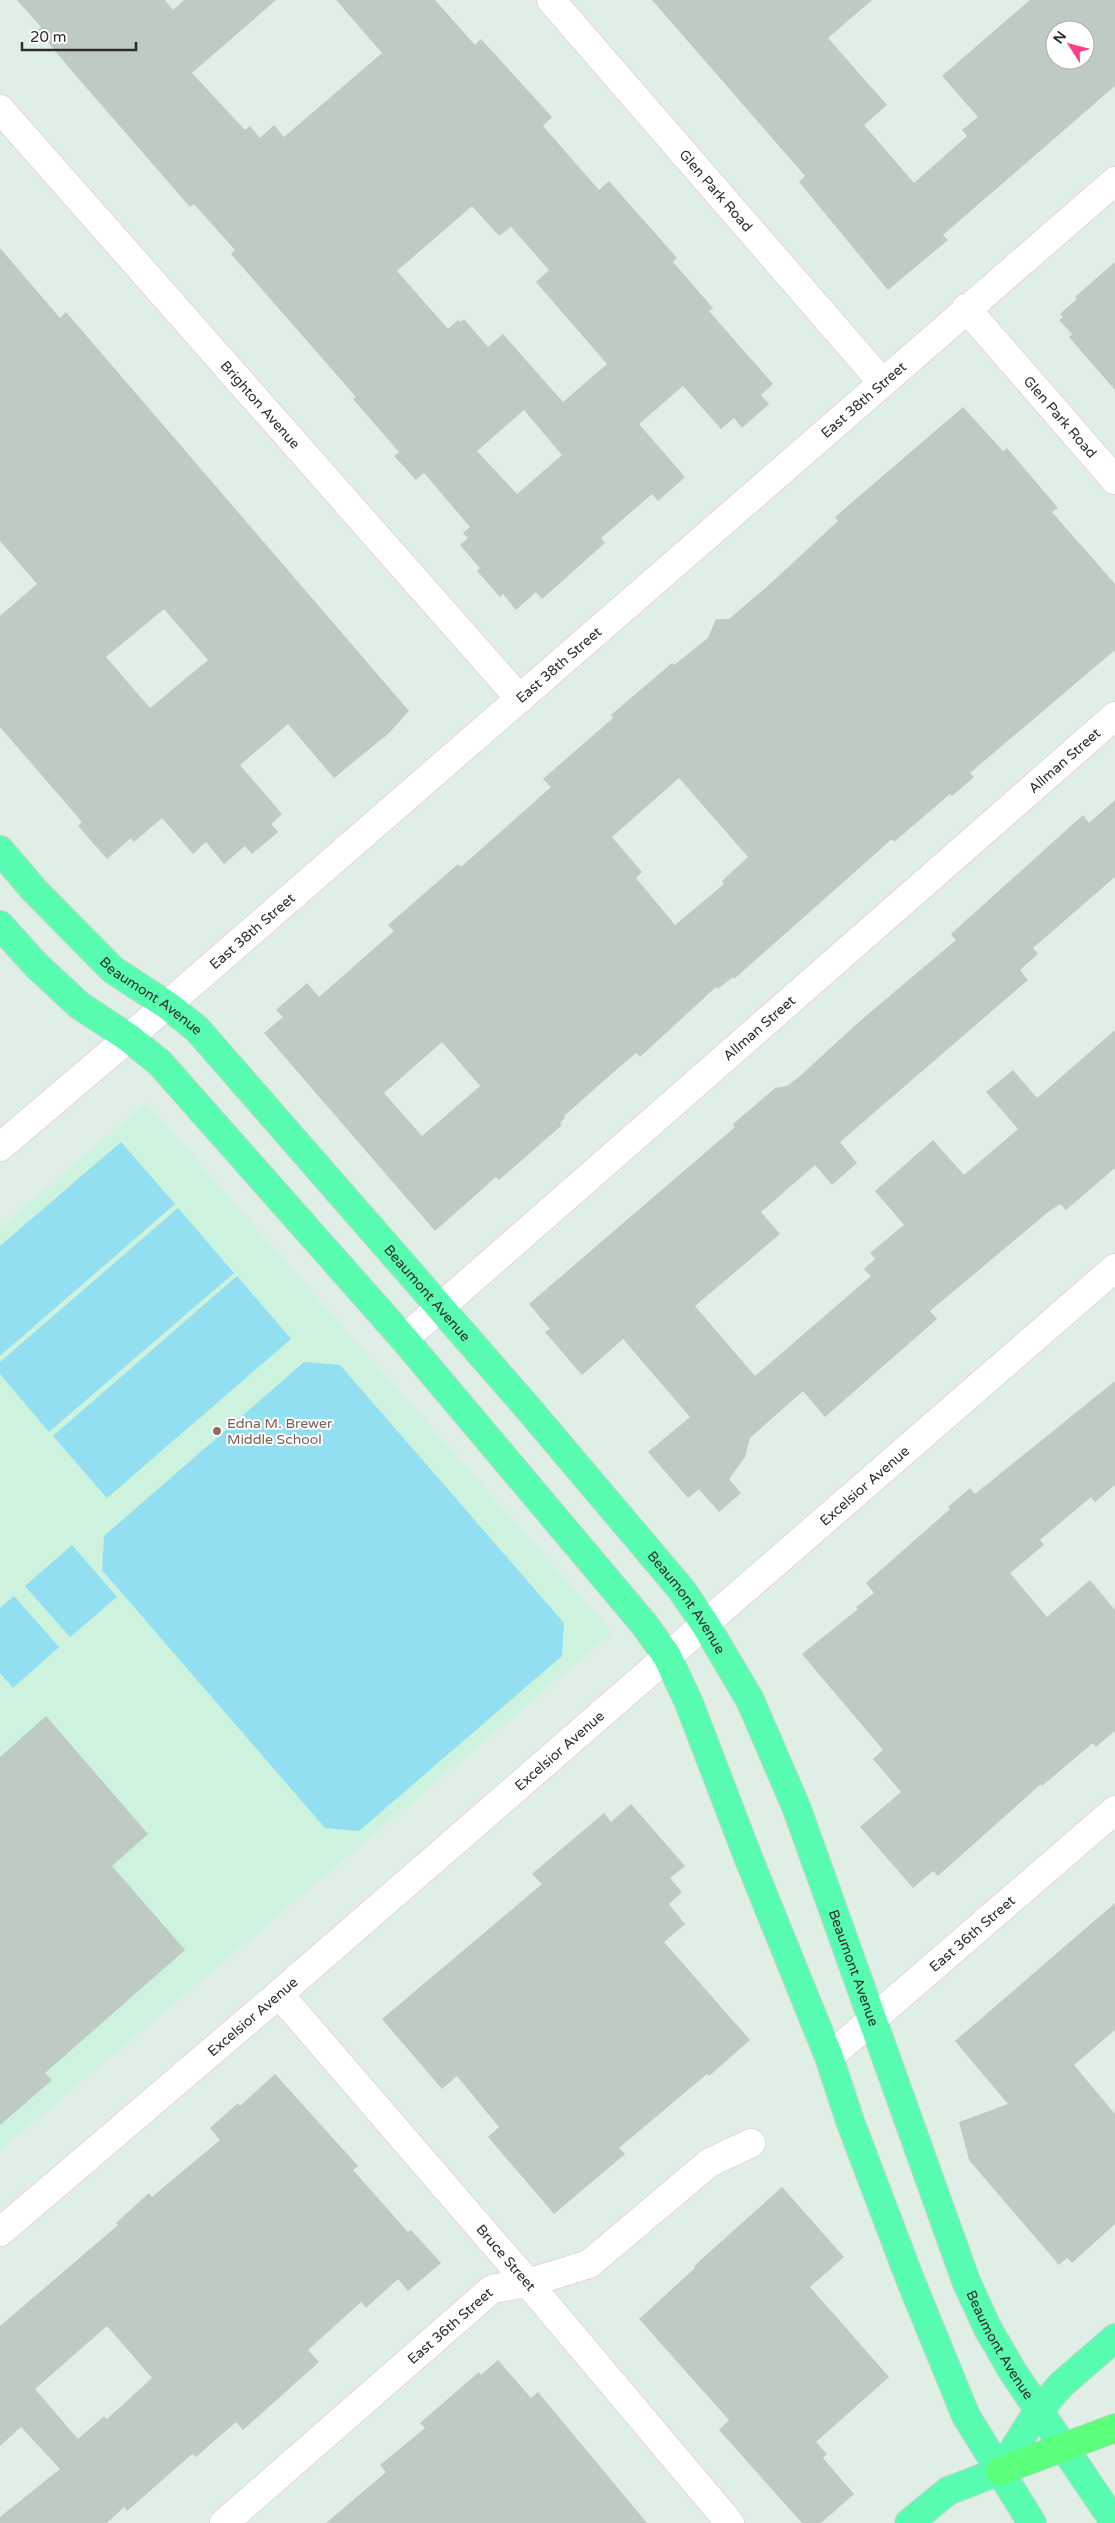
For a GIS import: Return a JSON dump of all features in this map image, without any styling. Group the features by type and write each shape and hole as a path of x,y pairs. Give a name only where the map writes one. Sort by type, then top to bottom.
{"highway":[{"path":"1000,2471 1115,2428"}],"main road":[{"name":"Beaumont Avenue","path":"0,850 34,890 113,970 167,1005 197,1029 441,1306 681,1589 705,1624 750,1700 797,1809 966,2281 988,2329 1038,2411 1115,2523"},
{"path":"0,925 36,965 79,1005 129,1038 160,1063 404,1339 644,1624 667,1656 689,1703 748,1857 829,2057 850,2121 966,2416 1032,2523"},
{"path":"909,2523 948,2491 1000,2471 1038,2411 1062,2384 1115,2338"}],"street":[{"name":"Glen Park Road","path":"551,0 882,382"},
{"name":"Brighton Avenue","path":"0,109 520,699"},
{"name":"East 38th Street","path":"0,1147 129,1038 520,699 966,308 1115,181"},
{"name":"Glen Park Road","path":"966,308 1115,480"},
{"name":"Allman Street","path":"404,1339 1115,716"},
{"name":"Excelsior Avenue","path":"0,2232 279,1994 1115,1268"},
{"name":"East 36th Street","path":"829,2057 1115,1810"},
{"name":"Bruce Street","path":"279,1994 528,2283 730,2523"},
{"name":"East 36th Street","path":"224,2523 492,2289 528,2283 589,2264 709,2163 751,2143"}],"shaded area":[{"name":"Edna M. Brewer Middle School","path":"146,1103 612,1633 0,2150 0,1228"},
{"path":"121,1142 175,1204 0,1356 0,1246"},
{"path":"178,1208 234,1273 49,1432 0,1374 0,1362"},
{"path":"237,1276 291,1339 107,1498 53,1436"},
{"path":"304,1362 340,1365 564,1623 562,1656 359,1831 325,1828 102,1570 104,1536"},
{"path":"72,1545 117,1597 70,1637 25,1586"},
{"path":"14,1596 59,1647 13,1688 0,1673 0,1608"}],"building":[{"path":"17,0 165,0 173,10 184,0 276,0 192,73 245,130 250,126 260,138 274,125 284,137 382,53 336,0 435,0 475,45 481,39 552,117 543,126 599,190 609,181 677,258 673,262 713,308 709,311 773,384 761,395 769,404 742,428 734,418 721,429 683,386 639,424 685,477 658,501 652,494 601,538 605,543 542,599 536,592 516,610 503,594 500,597 477,571 480,568 460,545 468,538 463,533 470,527 424,473 416,480 394,456 399,452 353,399 356,397 231,254 235,250 194,204 190,207 71,70 38,30 41,27","holes":["472,206 499,236 511,227 549,270 536,282 607,364 563,402 503,334 488,347 464,319 460,322 458,320 448,329 397,271","524,410 562,455 517,494 477,451"]},
{"path":"652,0 872,0 828,38 887,105 864,125 914,183 967,136 962,130 978,117 942,76 1030,0 1115,0 1115,86 943,235 948,240 888,290 799,182 805,176"},
{"path":"0,248 60,318 66,312 409,711 388,734 334,778 288,724 240,765 282,814 271,824 278,832 252,854 245,846 224,864 206,842 193,854 162,818 134,842 131,838 107,859 78,826 82,822 0,727 0,616 37,584 0,541","holes":["164,609 208,660 150,708 106,657"]},
{"path":"1115,262 1115,390 1069,337 1072,334 1059,320 1063,317 1060,314 1077,299 1075,297"},
{"path":"963,407 1003,451 1007,448 1058,508 1052,512 1115,584 1115,650 970,773 974,777 952,796 950,794 894,842 892,839 734,979 733,977 718,989 716,987 640,1057 636,1053 564,1116 565,1118 560,1123 562,1125 499,1180 496,1177 435,1231 264,1033 283,1017 276,1010 307,983 319,997 394,931 388,925 458,864 461,867 551,787 543,779 613,718 611,715 672,663 674,665 708,638 716,619 729,619 771,583 838,521 835,517","holes":["679,778 748,857 722,881 724,884 675,925 636,878 642,872 612,837","442,1042 480,1086 422,1136 384,1093"]},
{"path":"1115,800 1115,877 1033,948 1038,954 1020,970 1028,980 840,1142 857,1163 832,1185 815,1165 761,1212 780,1234 695,1306 755,1376 871,1276 864,1269 875,1259 870,1253 904,1225 875,1191 933,1140 964,1175 1018,1129 986,1092 1013,1070 1037,1098 1115,1030 1115,1168 1066,1210 1060,1204 1047,1213 930,1311 937,1319 825,1417 803,1391 750,1438 745,1457 729,1479 741,1493 719,1512 699,1489 688,1498 648,1452 690,1417 623,1339 582,1375 545,1332 550,1329 529,1304 735,1127 733,1124 775,1088 787,1086 800,1076 860,1021 956,940 951,934 1083,815 1089,823"},
{"path":"1115,1381 1115,1485 1095,1502 1091,1497 1040,1540 1044,1545 1010,1573 1047,1617 1090,1580 1115,1610 1115,1731 1096,1747 1093,1743 1042,1786 1041,1784 938,1876 933,1871 913,1888 860,1827 901,1792 873,1759 883,1750 802,1654 858,1609 856,1607 874,1593 866,1583 950,1509 948,1507 970,1488 975,1494"},
{"path":"46,1716 148,1834 112,1866 185,1950 45,2073 52,2080 0,2125 0,1757"},
{"path":"631,1804 685,1866 670,1878 682,1892 669,1904 685,1924 664,1942 750,2040 709,2076 707,2074 619,2148 625,2154 554,2214 488,2137 499,2127 457,2076 442,2089 382,2019 542,1884 532,1874 604,1813 611,1822"},
{"path":"1115,1903 1115,2030 1074,2065 1115,2114 1115,2224 1072,2263 1067,2258 1059,2265 969,2160 959,2122 1008,2104 955,2041"},
{"path":"275,2074 358,2166 353,2170 408,2232 411,2230 441,2263 408,2291 398,2279 366,2308 361,2302 308,2350 319,2362 243,2430 236,2422 196,2457 192,2454 127,2511 124,2507 107,2523 0,2523 0,2517 60,2469 21,2427 0,2446 0,2326 118,2225 116,2223 149,2193 152,2197 220,2140 210,2128 238,2103 240,2106","holes":["107,2326 152,2378 107,2419 104,2416 78,2439 35,2389"]},
{"path":"782,2187 844,2257 810,2287 889,2377 816,2442 827,2454 823,2458 854,2494 821,2523 802,2523 719,2430 729,2420 639,2319 695,2268 694,2266"},
{"path":"498,2360 531,2398 538,2392 647,2523 326,2523 386,2472 380,2465 425,2428 420,2423 479,2372 481,2375"}],"place":[{"name":"Edna M. Brewer Middle School","path":"217,1431"}]}
